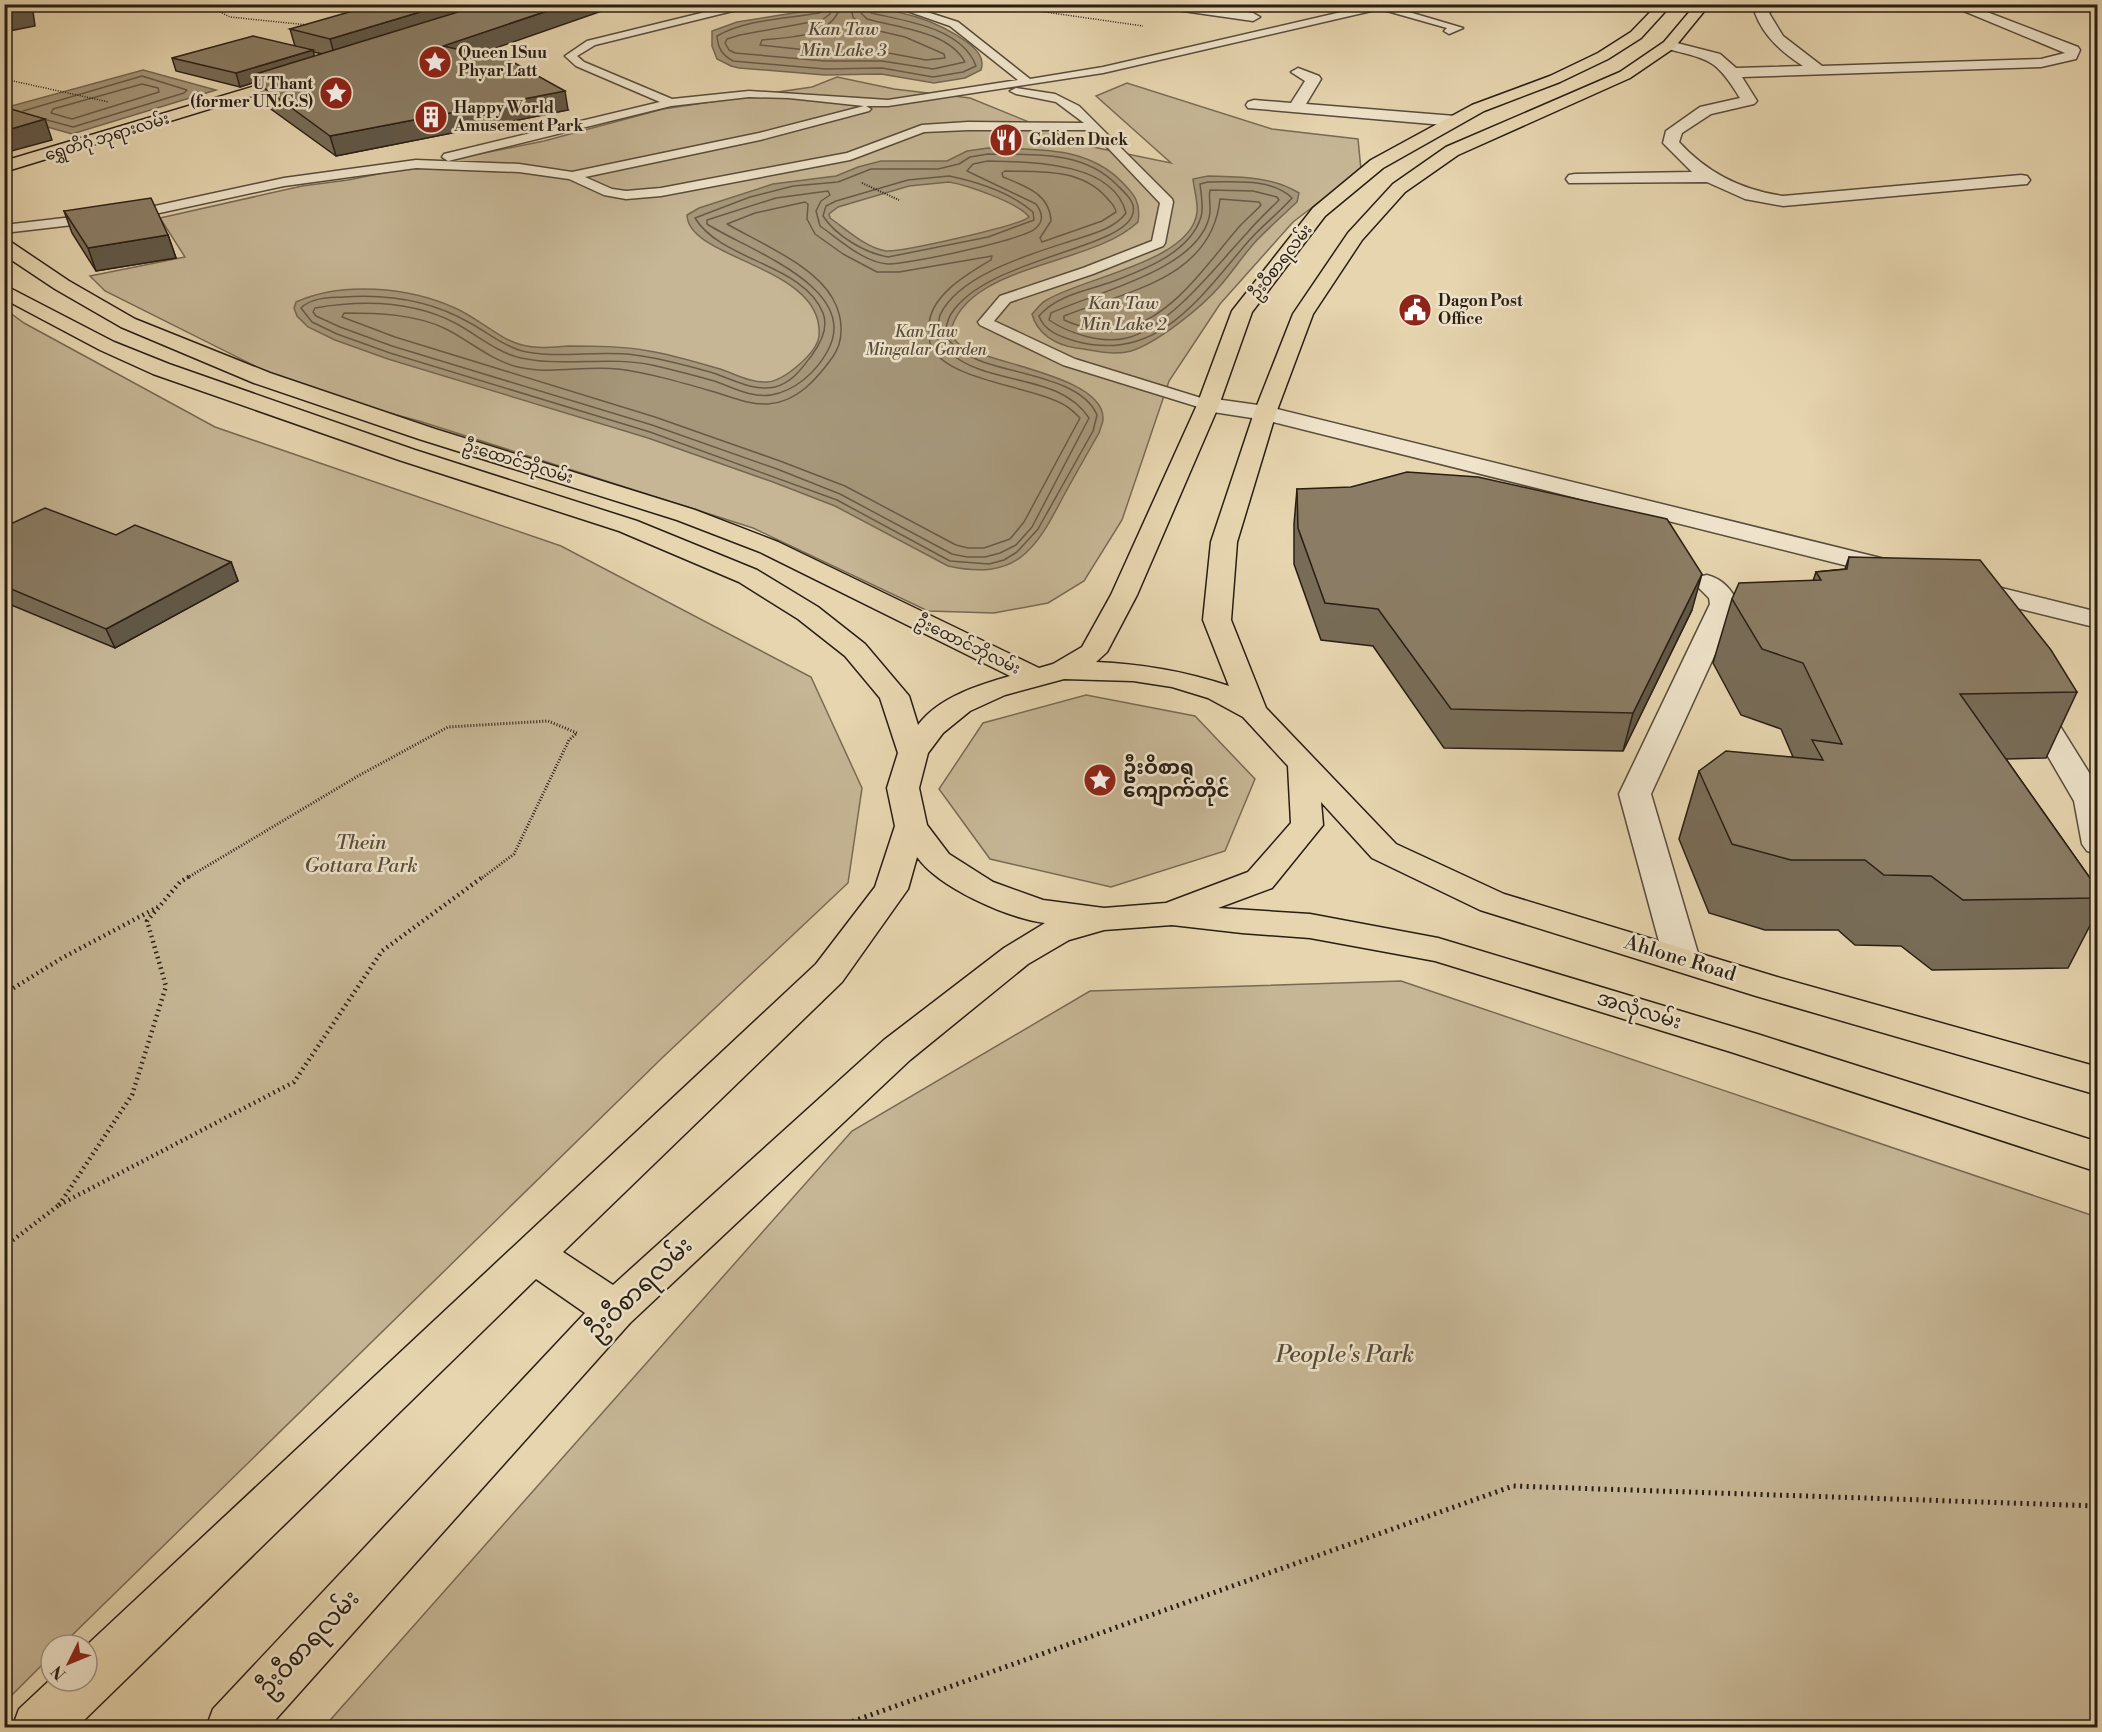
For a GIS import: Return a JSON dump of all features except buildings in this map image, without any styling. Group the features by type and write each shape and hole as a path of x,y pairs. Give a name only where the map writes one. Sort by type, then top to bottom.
{"main road":[{"name":"ဦးဝီစာရလမ်း","path":"1049,673 1093,652 1124,595 1208,405 1242,311 1320,212 1377,164 1461,118 1603,56 1636,35 1666,4"},
{"path":"1254,711 1217,621 1224,542 1265,413 1303,315 1355,237 1399,188 1452,151 1625,75 1667,46 1704,4"},
{"path":"1624,42 1667,46"},
{"name":"ရွှေတိဂုံ ဘုရားလမ်း","path":"4,167 316,71"},
{"path":"1461,118 1511,124"},
{"name":"ရွှေတိဂုံ ဘုရားလမ်း","path":"4,173 25,162"},
{"path":"1347,189 1392,196"},
{"name":"ဦးထောင်ဘိုလမ်း","path":"7,231 62,285 128,323 262,378 427,434 686,515 769,547 1049,673"},
{"name":"ဦးထောင်ဘိုလမ်း","path":"4,291 107,346 161,369 408,455 628,526 748,576 808,613 855,650 894,696 913,753"},
{"path":"1254,711 1218,692 1176,679 1132,672 1049,673 995,688 960,705 932,727 913,753 903,788 911,826 937,861 981,890 1039,910 1104,919 1170,914 1260,880 1307,825 1303,764"},
{"name":"Ahlone Road","path":"1254,711 1384,851 1492,902 2097,1081"},
{"path":"99,1670 829,973 891,889 911,826"},
{"name":"အလုံလမ်း","path":"1170,914 1242,922 1310,926 1438,951 1744,1043 2097,1157"},
{"name":"ဦးဝီစာရလမ်း","path":"232,1728 615,1310 897,1050 1024,951 1057,931 1104,919"},
{"path":"533,1254 615,1310"},
{"path":"38,1728 74,1693"}],"street":[{"path":"1162,4 1253,17"},
{"path":"1771,4 1765,7 1762,13 1764,22 1790,50 1820,71"},
{"path":"1732,73 2041,63 2071,56 2073,52 2073,50 1953,4"},
{"path":"1667,46 1715,57 1732,73 1749,101 1706,110 1674,131 1671,143 1682,157 1733,190 1762,199 1783,201 2020,180"},
{"path":"1295,109 1314,79 1298,72"},
{"path":"1254,105 1461,118"},
{"path":"1575,179 1713,177"},
{"path":"1208,405 1265,413 1911,574"},
{"path":"1945,582 2097,620"},
{"path":"1682,960 1635,794 1724,604 1721,595 1707,583"},
{"path":"2018,681 2090,801 2097,844"}],"lane":[{"path":"671,104 580,64 570,56 591,43 713,12 757,4"},
{"path":"891,4 954,24 1027,82"},
{"path":"572,176 760,136 888,103 1102,70 1387,6 1458,28 1449,31"},
{"path":"992,88 1063,99 1094,127 1167,202 1158,243 1088,271 1005,299 985,322 1069,362 1208,405"},
{"path":"7,231 141,213 284,182 416,164 671,104 748,94 888,103"},
{"path":"416,164 519,168 572,176 609,192 626,195 662,192 850,156 922,129 968,126 1094,127"},
{"path":"760,136 780,145"},
{"path":"799,154 839,172"}],"path":[{"path":"204,4 230,17 311,25"},
{"path":"989,4 1159,28 1197,9"},
{"path":"4,79 116,104"},
{"path":"889,195 899,200"},
{"path":"4,1247 59,1205 294,1082 382,951 514,854 568,740 577,734 548,720 448,727 358,776 180,882 147,921 166,986 132,1095 59,1205"},
{"path":"4,994 62,958 161,905"},
{"path":"834,1728 1513,1486 2097,1506"}],"green space":[{"name":"Kan Taw Mingalar Garden","path":"837,77 894,89 970,98 1088,146 1171,163 1096,96 1127,83 1272,129 1358,139 1361,170 1293,222 1220,304 1169,381 1122,520 1084,581 1048,603 994,613 928,611 753,528 419,421 316,393 259,368 105,291 90,276 185,257 160,218 302,186 348,180 544,141 663,109 812,87"},
{"name":"Thein Gottara Park","path":"5,309 24,323 215,427 561,546 811,677 862,788 848,883 662,1058 74,1633 39,1633 39,1668 5,1702"},
{"path":"1086,695 1195,716 1255,779 1225,851 1111,887 990,859 939,789 983,723"},
{"name":"People's Park","path":"1401,981 2097,1217 2097,1727 324,1727 852,1131 1090,991"}],"water":[{"name":"Kan Taw Min Lake 3","path":"843,5 892,11 940,26 974,48 981,58 981,70 965,78 934,83 881,74 825,75 739,68 717,59 712,46 712,31 737,22"},
{"path":"143,70 216,90 72,134 5,115 4,108"},
{"path":"988,148 1042,150 1060,152 1093,161 1122,182 1134,195 1139,210 1138,222 1117,237 1003,279 979,293 960,311 950,334 959,344 974,351 1043,373 1085,392 1099,404 1103,419 1099,433 1043,533 1020,557 1007,565 991,569 971,570 948,566 835,506 773,482 648,438 388,359 335,340 308,327 297,316 294,308 296,302 334,291 376,289 397,291 455,308 505,338 522,345 639,349 686,359 745,378 767,382 782,377 799,365 817,343 819,336 815,313 801,294 780,279 709,243 693,230 687,215 699,208 773,184 836,176 881,161 947,161 967,151","holes":["949,182 1015,206 1029,217 960,238 886,251 864,242 830,218 829,214 838,207 909,186"]},
{"name":"Kan Taw Min Lake 2","path":"1208,176 1255,178 1278,183 1299,193 1297,202 1257,240 1220,286 1202,304 1142,347 1124,352 1096,351 1061,344 1043,333 1032,314 1045,301 1132,267 1176,244 1190,229 1197,212 1193,179"}],"place":[{"name":"Queen 1Suu Phyar Latt","path":"435,62"},
{"name":"U Thant (former UN.G.S)","path":"336,93"},
{"name":"Happy World Amusement Park","path":"431,117"},
{"name":"Golden Duck","path":"1006,140"},
{"name":"Dagon Post Office","path":"1415,310"},
{"name":"ဦးဝိစာရ ကျောက်တိုင်","path":"1100,780"}]}
